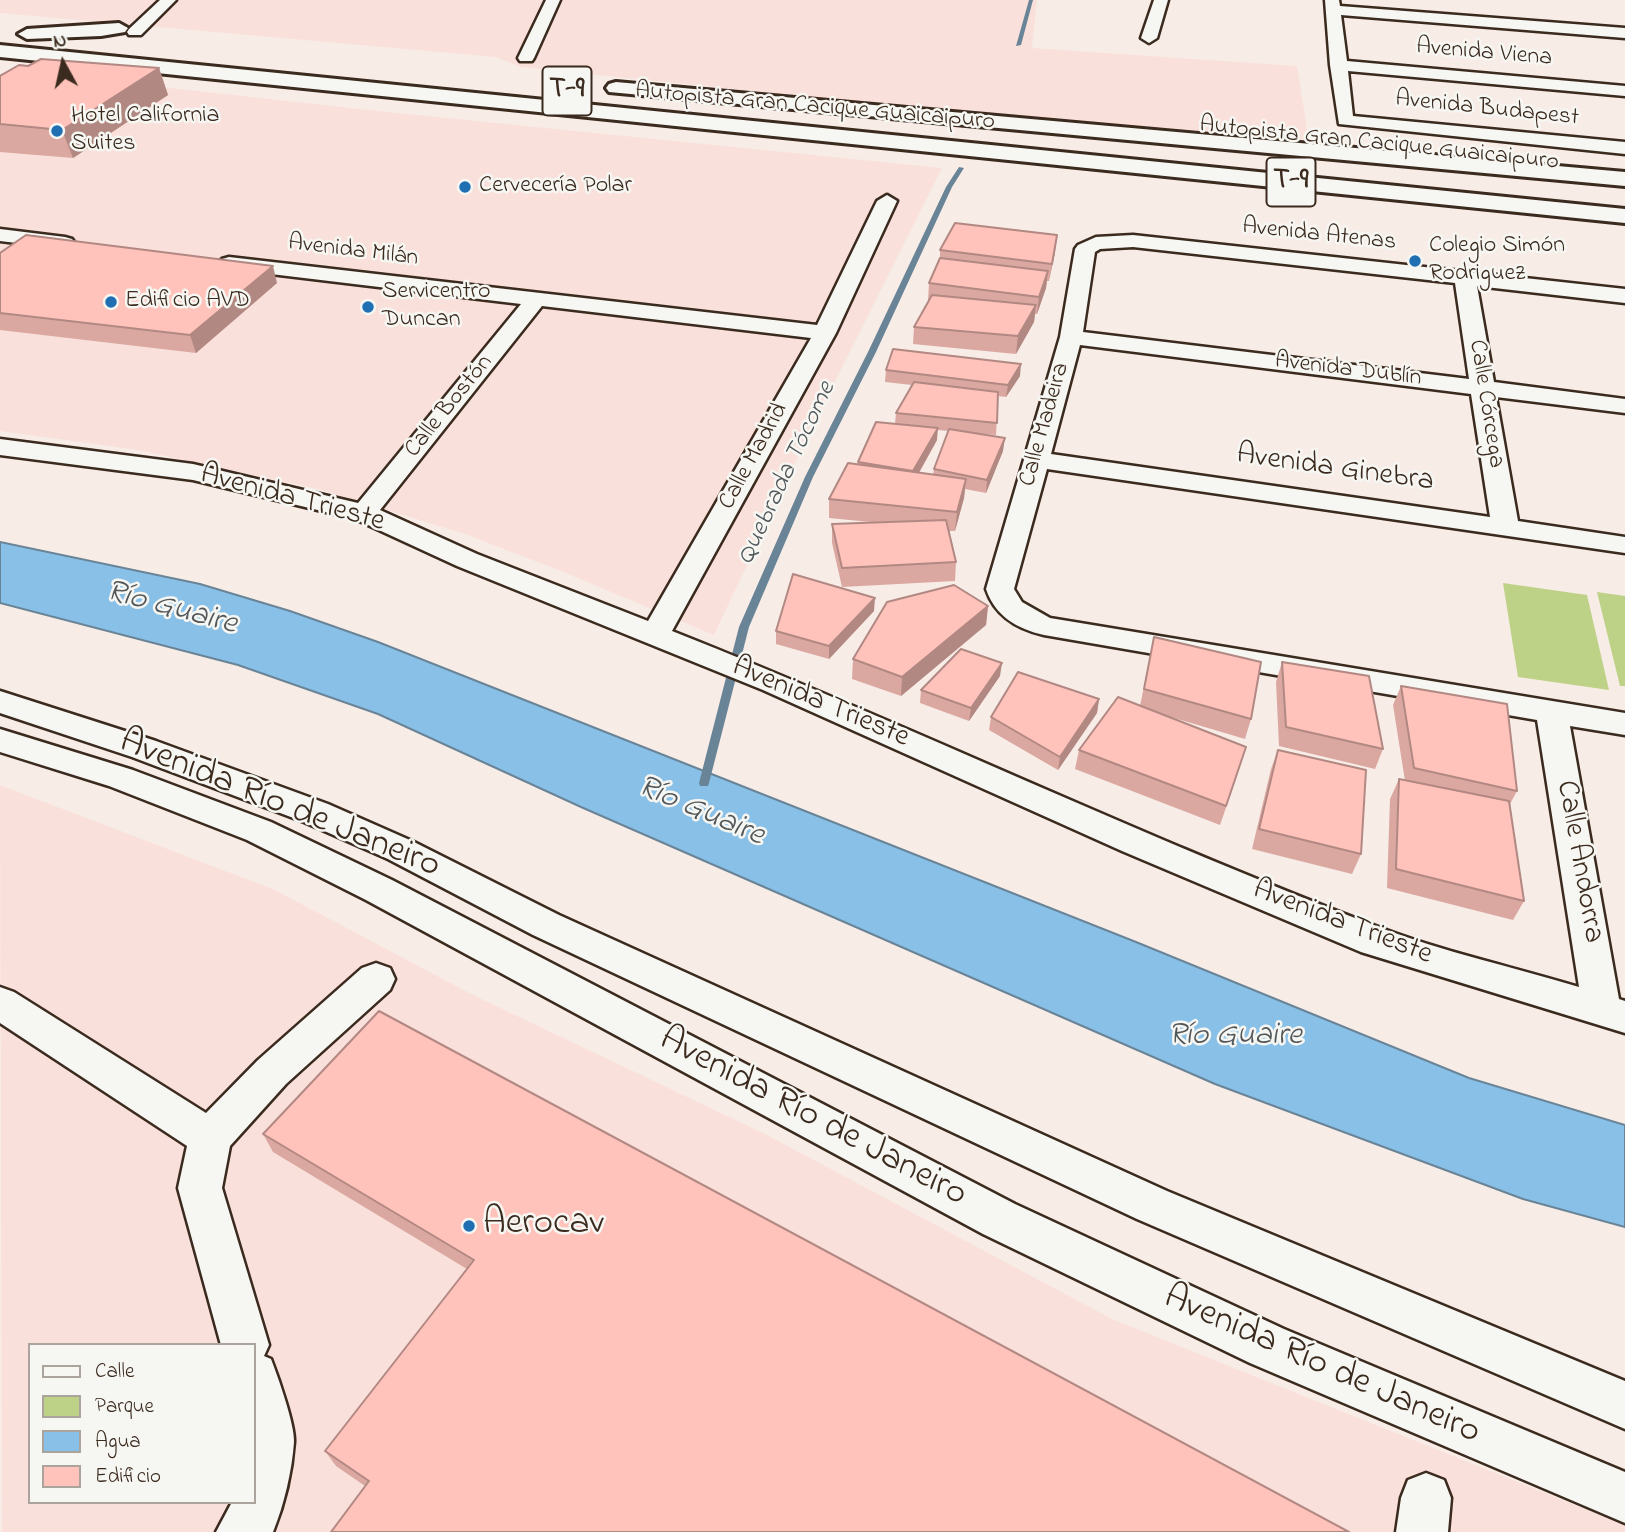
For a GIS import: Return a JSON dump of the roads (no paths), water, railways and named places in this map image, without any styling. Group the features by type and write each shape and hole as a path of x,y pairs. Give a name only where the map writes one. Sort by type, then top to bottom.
{"highway":[{"path":"5,34 101,31 134,36"},
{"name":"Autopista Gran Cacique Guaicaipuro","path":"5,34 134,36 435,79 1625,196"},
{"name":"Autopista Gran Cacique Guaicaipuro","path":"0,51 1625,216"},
{"path":"26,72 124,64"},
{"path":"435,79 502,82"},
{"path":"598,87 1625,177"},
{"path":"957,147 998,159 1625,229"}],"street":[{"path":"134,36 155,0"},
{"path":"134,36 169,0"},
{"path":"526,58 553,0"},
{"path":"1149,38 1161,0"},
{"path":"1338,65 1332,5 1625,33"},
{"name":"Avenida Viena","path":"1338,65 1625,91"},
{"name":"Avenida Budapest","path":"1338,65 1345,120 1625,148"},
{"name":"Calle Madrid","path":"655,635 825,333 887,201"},
{"path":"0,235 83,245"},
{"name":"Avenida Atenas","path":"1133,241 1625,296"},
{"name":"Calle Madeira","path":"1133,241 1096,243 1085,249 1072,337 1000,589 1003,599 1012,609 1044,626 1625,724"},
{"name":"Avenida Milán","path":"206,260 825,333"},
{"name":"Calle Córcega","path":"1465,279 1505,528"},
{"name":"Calle Bostón","path":"364,513 536,300"},
{"name":"Avenida Dublín","path":"1072,337 1625,405"},
{"name":"Avenida Trieste","path":"0,447 193,472 364,513 467,560 774,683 1134,842 1374,941 1614,1014"},
{"name":"Avenida Ginebra","path":"1035,460 1625,545"},
{"name":"Avenida Río de Janeiro","path":"0,702 144,749 316,813 400,850 546,925 1152,1205 1625,1405"},
{"name":"Calle Andorra","path":"1552,712 1614,1014"},
{"name":"Avenida Río de Janeiro","path":"0,740 121,778 259,831 379,890 999,1219 1267,1346 1625,1499"},
{"path":"244,1343 200,1188 210,1138 272,1072 376,979"},
{"path":"0,1003 210,1138"},
{"path":"242,1532 254,1514 270,1440 256,1384"}],"water":[{"name":"Río Guaire","path":"0,542 200,584 290,611 378,642 1136,942 1469,1078 1625,1125 1625,1227 1523,1199 1215,1084 581,807 378,714 238,665 0,603"}],"waterway":[{"name":"Quebrada Tócome","path":"1018,45 1031,0"},
{"name":"Quebrada Tócome","path":"704,783 744,627 809,477 872,352 949,187 961,168"}],"place":[{"name":"Hotel California Suites","path":"57,131"},
{"name":"Cervecería Polar","path":"465,187"},
{"name":"Colegio Simón Rodriguez","path":"1415,261"},
{"name":"Edificio AVD","path":"111,302"},
{"name":"Servicentro Duncan","path":"368,307"},
{"name":"Aerocav","path":"469,1226"}]}
